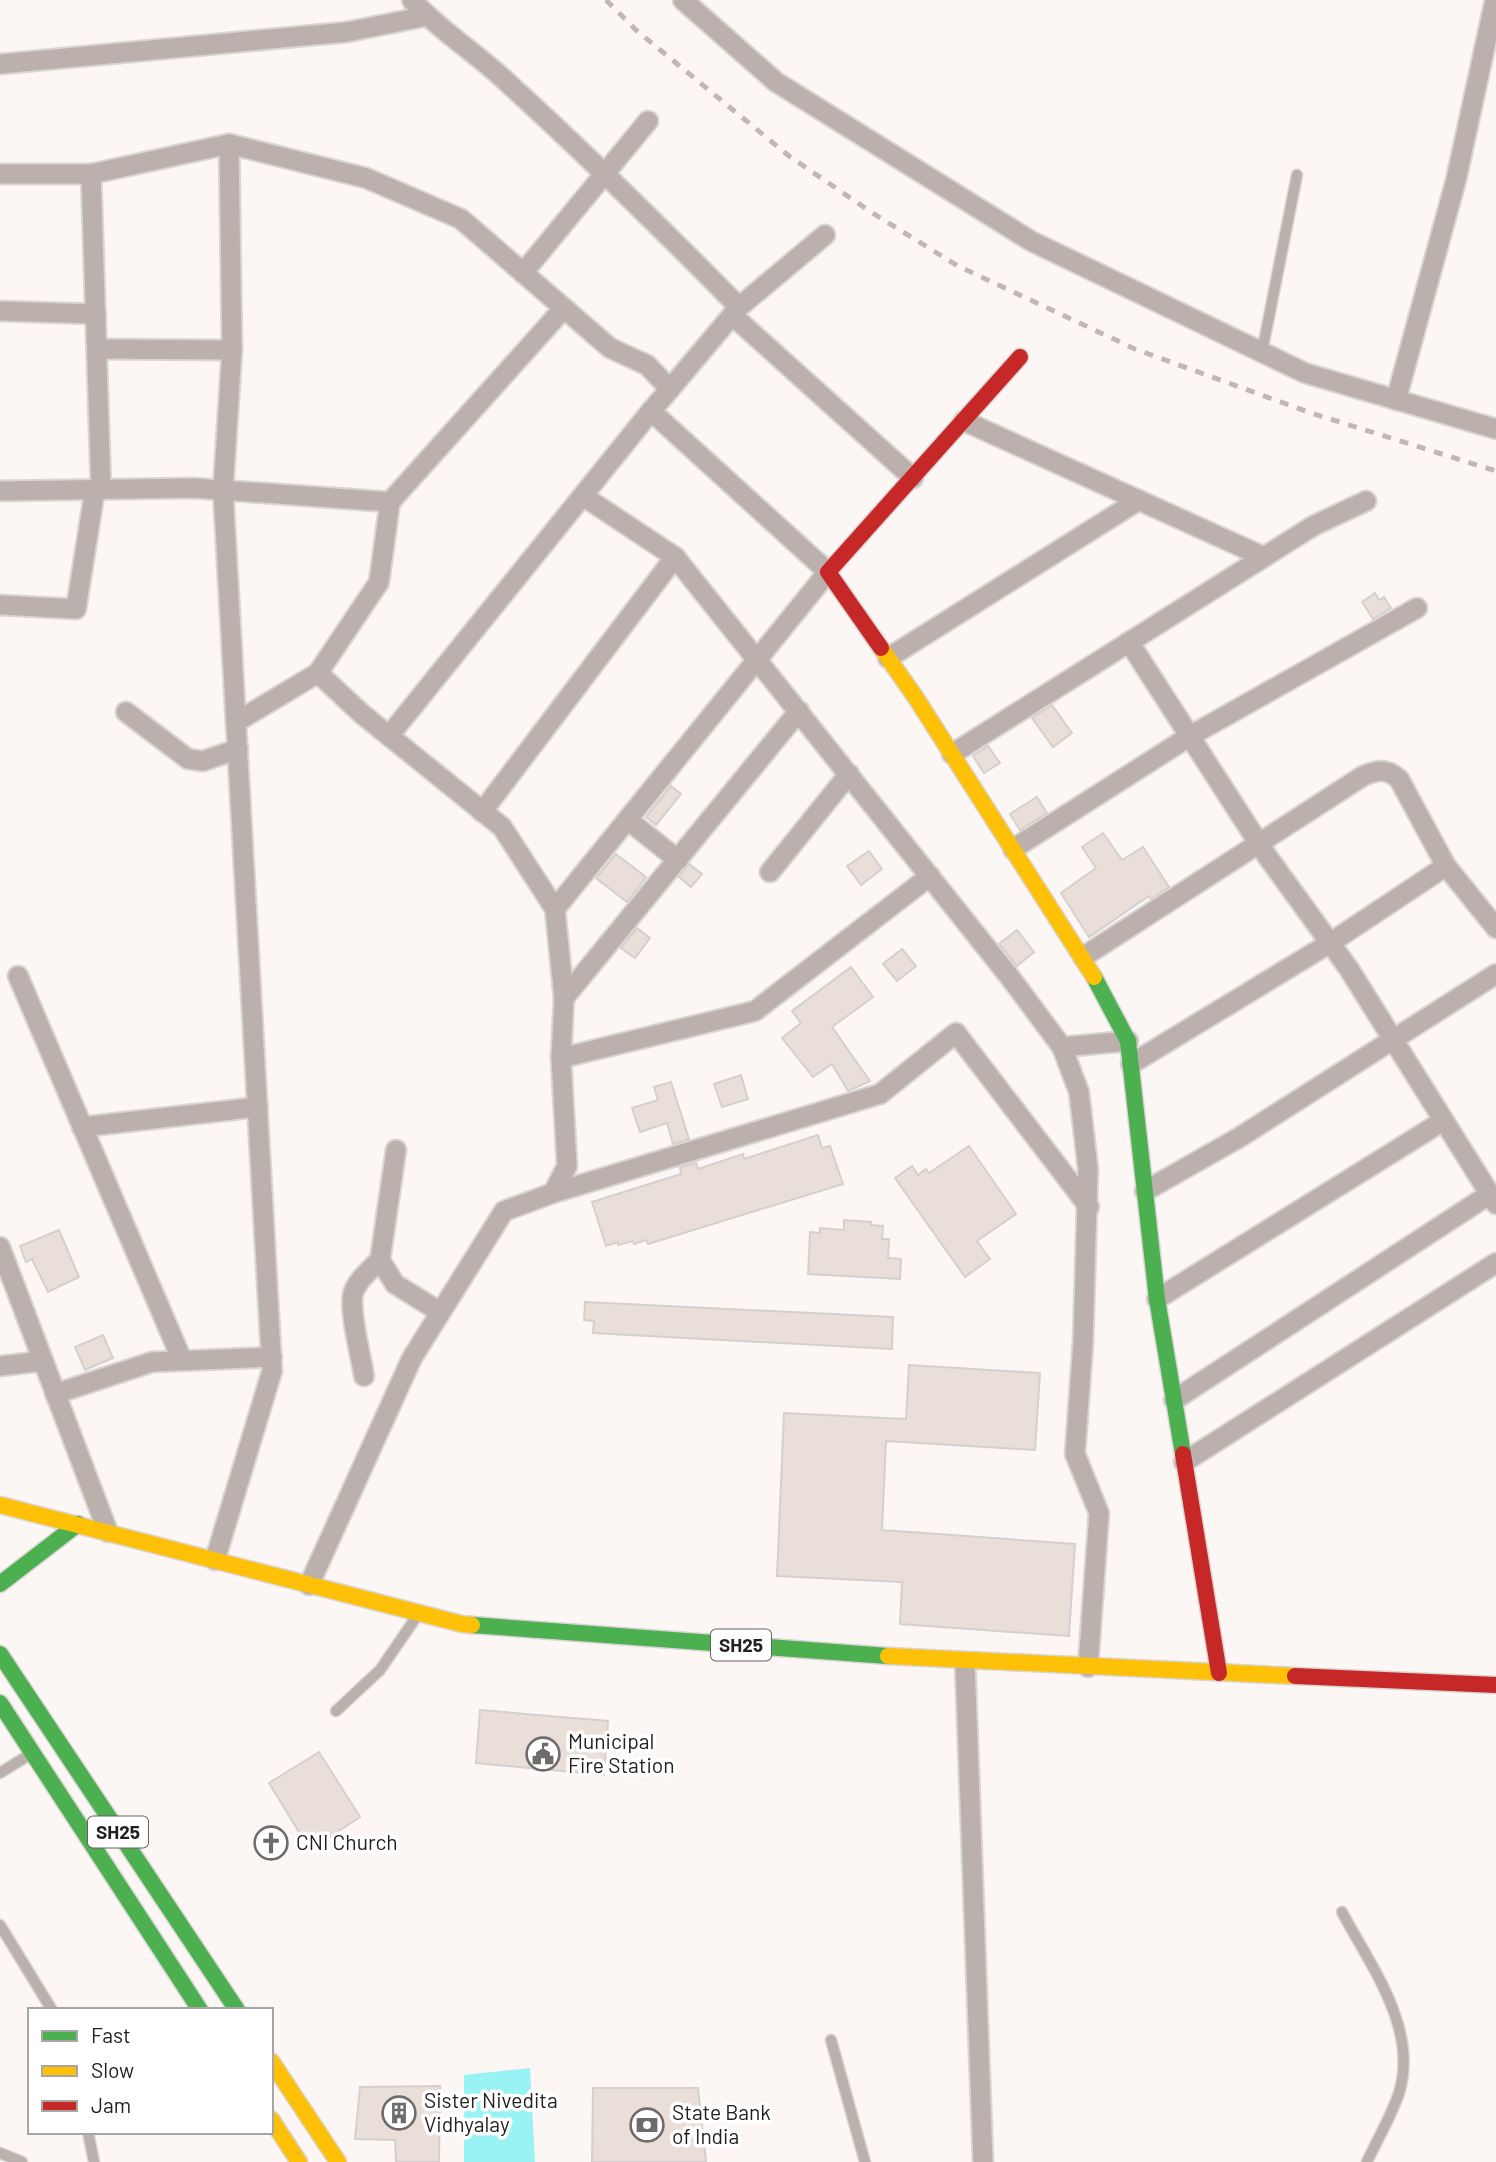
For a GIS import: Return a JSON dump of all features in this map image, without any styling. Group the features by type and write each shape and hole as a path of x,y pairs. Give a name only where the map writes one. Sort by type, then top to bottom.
{"main road":[{"path":"1020,357 828,572 952,754 1083,957 1128,1041 1157,1299 1220,1673"},
{"name":"SH25","path":"0,1505 462,1624 965,1662 1496,1685"},
{"path":"0,1584 78,1524"},
{"name":"SH25","path":"0,1654 236,2008"},
{"path":"0,1704 199,2008"},
{"path":"273,2064 338,2162"},
{"path":"273,2122 299,2162"}],"street":[{"path":"412,0 426,16 494,69 604,173 736,311 913,478"},
{"path":"682,0 776,82 1031,241 1305,373 1496,429"},
{"path":"1396,400 1490,48 1494,0"},
{"path":"0,64 347,32 426,16"},
{"path":"523,273 648,121"},
{"path":"215,1560 272,1371 223,490 232,350 229,144"},
{"path":"0,174 91,174 229,144 366,178 461,219 610,348 647,365 670,389"},
{"path":"0,605 76,609 98,489 97,349 91,174"},
{"path":"389,736 651,411 736,311 825,235"},
{"path":"236,722 318,673 379,582 390,502 564,308"},
{"path":"0,311 96,314"},
{"path":"97,349 232,350"},
{"path":"555,909 828,572 651,411"},
{"path":"964,421 1264,557"},
{"path":"0,491 193,488 390,502"},
{"path":"583,496 675,557 930,876 1062,1047 1079,1092 1088,1169 1083,1342 1075,1454 1099,1513 1088,1667"},
{"path":"888,659 1139,500"},
{"path":"952,754 1313,526 1366,501"},
{"path":"482,812 675,557"},
{"path":"1013,849 1189,736 1417,608"},
{"path":"1129,642 1258,842 1331,943 1493,1199 1174,1400"},
{"path":"318,673 389,736 502,827 555,909 565,998 561,1058 567,1166 553,1193"},
{"path":"565,998 799,711"},
{"path":"126,712 188,759 203,761 238,749"},
{"path":"1083,957 1258,842 1363,776 1378,770 1390,771 1399,779 1446,866 1496,928"},
{"path":"770,872 849,774"},
{"path":"628,820 678,860"},
{"path":"1131,1064 1331,943 1446,866"},
{"path":"561,1058 755,1011 930,876"},
{"path":"1145,1191 1240,1137 1496,974"},
{"path":"18,976 182,1360"},
{"path":"309,1585 412,1358 504,1211 553,1193 880,1094 956,1033 1088,1207"},
{"path":"1062,1047 1128,1041"},
{"path":"82,1127 258,1107"},
{"path":"1157,1299 1443,1121"},
{"path":"365,1376 352,1295 357,1284 380,1260 396,1150"},
{"path":"2,1256 108,1532"},
{"path":"380,1260 396,1284 440,1312"},
{"path":"1184,1462 1496,1263"},
{"path":"55,1394 152,1362 272,1357"},
{"path":"0,1366 43,1361"},
{"path":"965,1662 983,2162"}],"lane":[{"path":"1262,352 1297,175"},
{"path":"336,1711 380,1670 419,1613"},
{"path":"0,1773 33,1753"},
{"path":"1342,1912 1392,2005 1402,2041 1403,2066 1399,2092 1367,2162"},
{"path":"0,1925 51,2008"},
{"path":"831,2040 865,2162"},
{"path":"88,2134 94,2162"},
{"path":"0,2152 22,2162"}],"water":[{"path":"530,2068 535,2162 464,2162 464,2075"}],"building":[{"path":"1375,593 1379,600 1384,597 1391,608 1373,619 1362,602"},
{"path":"1052,705 1072,733 1053,747 1032,718"},
{"path":"988,746 1000,763 984,773 973,756"},
{"path":"671,786 681,794 656,825 646,817"},
{"path":"1037,797 1047,813 1020,830 1010,814"},
{"path":"1103,833 1122,860 1143,847 1169,887 1151,899 1149,896 1089,937 1061,893 1096,868 1082,847"},
{"path":"869,851 882,869 861,885 847,866"},
{"path":"616,854 646,877 627,902 596,878"},
{"path":"689,864 702,874 691,887 679,877"},
{"path":"637,928 650,938 635,958 621,948"},
{"path":"1017,930 1034,952 1017,966 999,944"},
{"path":"902,949 916,966 897,981 883,964"},
{"path":"851,967 873,997 832,1027 870,1081 848,1091 832,1064 813,1077 782,1038 801,1023 792,1011"},
{"path":"741,1075 748,1099 722,1107 714,1084"},
{"path":"671,1082 689,1139 673,1144 667,1123 640,1132 632,1108 658,1100 654,1087"},
{"path":"818,1135 822,1148 830,1146 843,1184 648,1244 646,1240 634,1244 633,1241 618,1245 618,1242 606,1246 592,1202 681,1174 680,1167 696,1163 698,1169 743,1154 744,1159"},
{"path":"969,1146 1016,1214 977,1241 990,1259 965,1277 895,1178 912,1166 918,1175 926,1169 929,1173"},
{"path":"844,1220 871,1222 871,1225 883,1226 882,1239 889,1239 888,1258 901,1259 900,1279 808,1274 810,1232 820,1233 820,1228 844,1230"},
{"path":"59,1230 79,1277 48,1292 32,1259 26,1262 20,1246"},
{"path":"585,1302 893,1317 892,1349 593,1333 594,1321 584,1320"},
{"path":"103,1335 113,1358 85,1370 75,1347"},
{"path":"909,1365 1040,1373 1035,1450 886,1441 882,1530 1075,1544 1069,1636 900,1624 902,1582 777,1576 784,1413 906,1419"},
{"path":"480,1710 608,1721 604,1775 476,1763"},
{"name":"CNI Church","path":"319,1752 360,1817 310,1850 269,1783"},
{"name":"Sister Nivedita Vidhyalay","path":"440,2086 439,2162 396,2162 395,2140 355,2139 360,2087"},
{"name":"State Bank of India","path":"593,2088 698,2088 706,2162 592,2162"}],"railway":[{"path":"606,0 636,30 789,156 871,212 958,266 1135,349 1311,413 1496,471"}],"traffic: fast":[{"path":"1094,977 1128,1041 1157,1299 1183,1454"},
{"path":"0,1584 78,1524"},
{"path":"472,1625 888,1656"},
{"path":"0,1654 236,2008"},
{"path":"0,1703 199,2008"}],"traffic: slow":[{"path":"881,648 916,698 1094,977"},
{"path":"0,1505 472,1625"},
{"path":"888,1656 1295,1676"},
{"path":"273,2064 338,2162"},
{"path":"273,2122 299,2162"}],"traffic: jam":[{"path":"881,648 828,572 1020,357"},
{"path":"1183,1454 1219,1673"},
{"path":"1295,1676 1496,1685"}],"place":[{"name":"Municipal Fire Station","path":"543,1754"},
{"name":"CNI Church","path":"271,1843"},
{"name":"Sister Nivedita Vidhyalay","path":"399,2113"},
{"name":"State Bank of India","path":"647,2125"}]}
